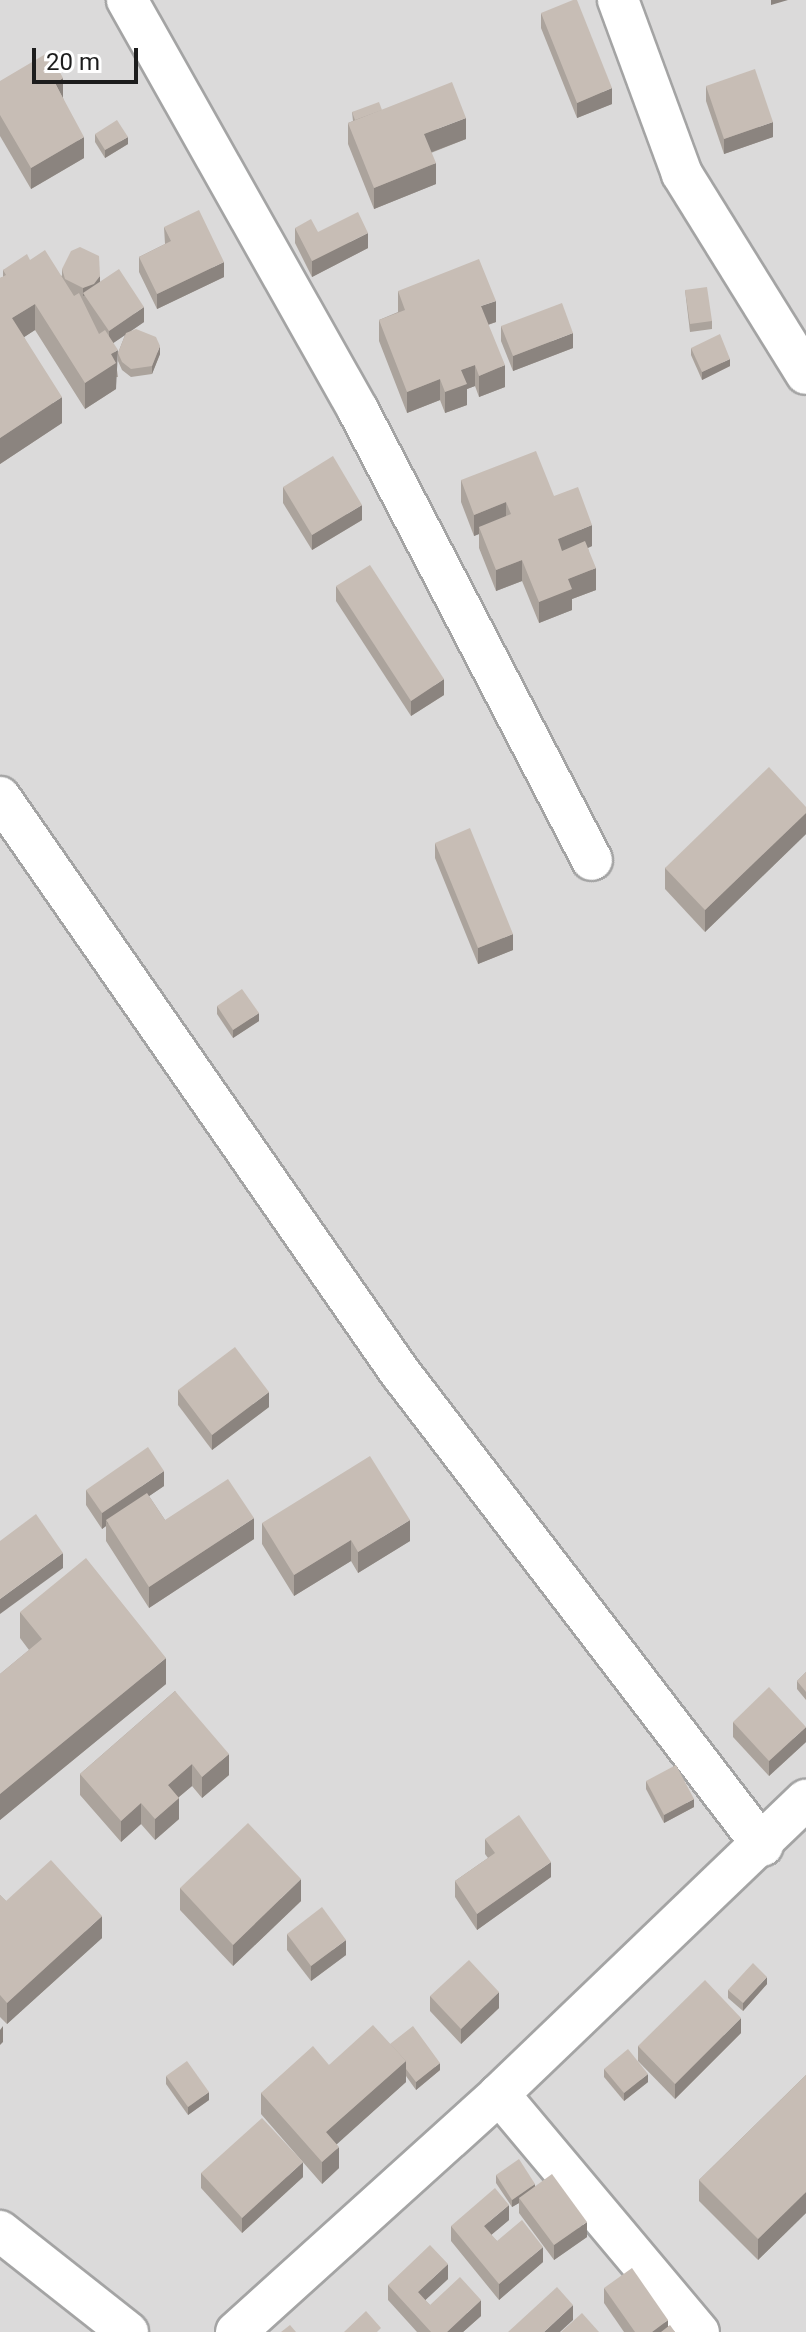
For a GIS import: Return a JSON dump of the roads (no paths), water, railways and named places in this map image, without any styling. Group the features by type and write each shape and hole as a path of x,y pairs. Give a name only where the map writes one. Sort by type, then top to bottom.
{"street":[{"path":"127,0 358,410 592,860"},
{"path":"618,0 682,174 806,374"},
{"path":"0,797 399,1371 763,1846"},
{"path":"236,2332 499,2094 763,1846 806,1800"},
{"path":"499,2094 699,2332"},
{"path":"0,2231 128,2332"}]}
